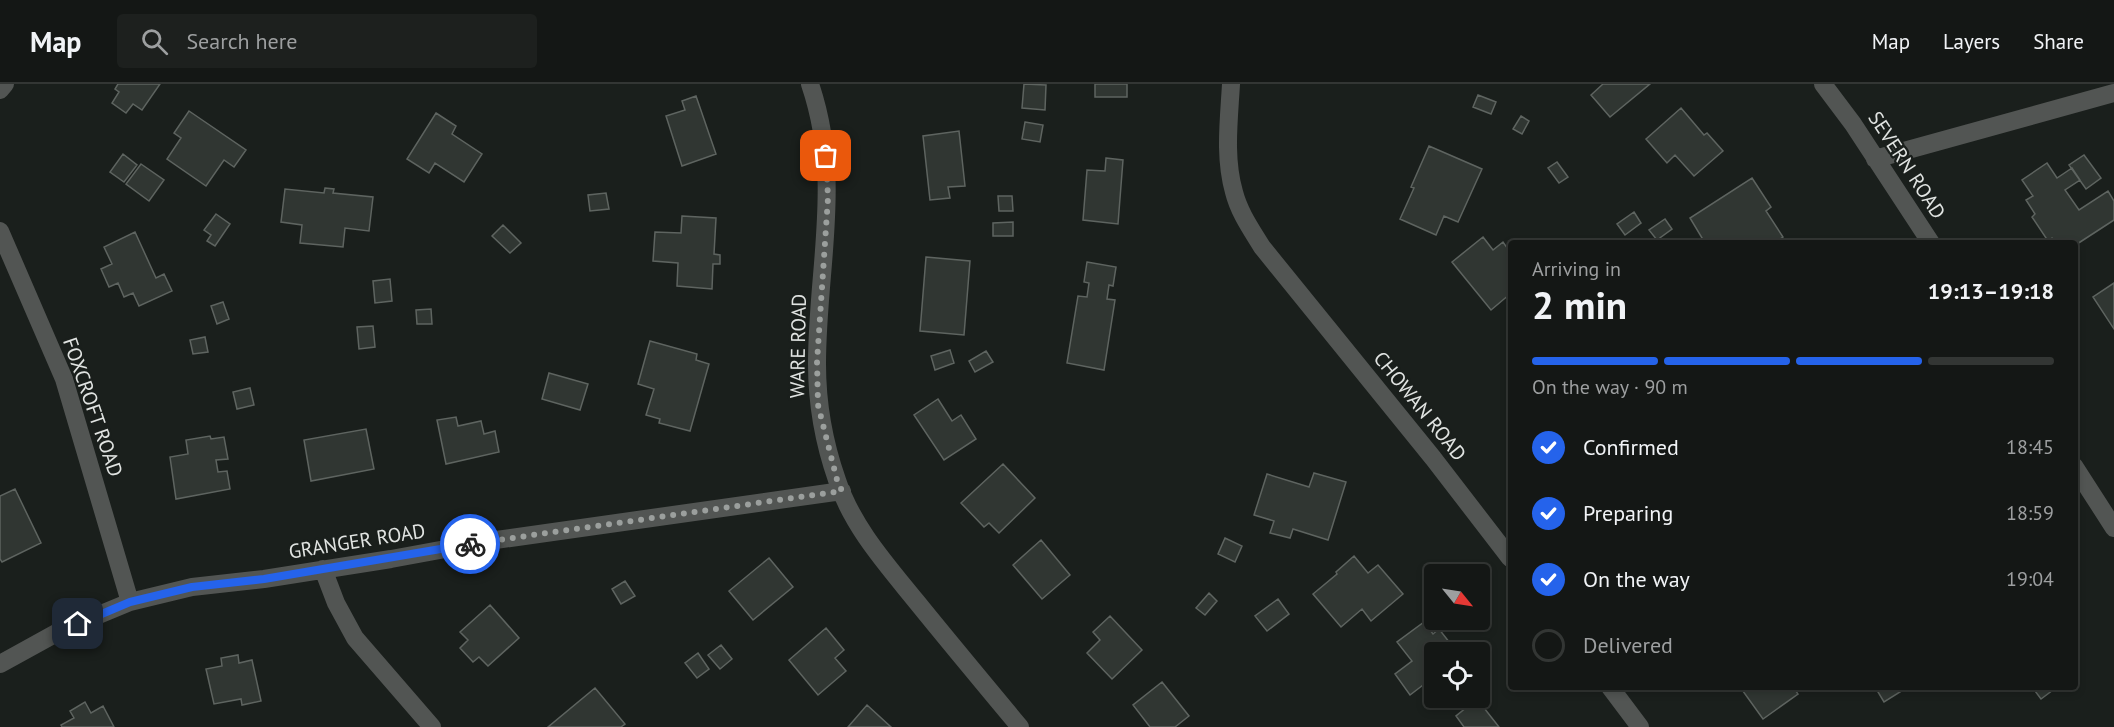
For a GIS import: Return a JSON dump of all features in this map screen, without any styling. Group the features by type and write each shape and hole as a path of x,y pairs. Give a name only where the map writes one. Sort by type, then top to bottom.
{"street":[{"path":"0,90 5,84"},
{"name":"WARE ROAD","path":"810,84 826,156 828,198 817,362 818,405 837,480 856,521 877,553 1020,727"},
{"name":"CHOWAN ROAD","path":"1231,84 1228,164 1234,193 1243,216 1262,247 1433,458 1508,555"},
{"name":"SEVERN ROAD","path":"1823,84 1853,124 1929,240"},
{"path":"1875,159 2114,93"},
{"name":"FOXCROFT ROAD","path":"0,231 64,379 130,602"},
{"path":"2078,472 2114,528"},
{"name":"GRANGER ROAD","path":"0,664 60,631 130,602 192,587 264,579 489,541 842,491"},
{"path":"323,569 336,603 356,638 432,727"},
{"path":"1612,690 1640,727"}],"building":[{"path":"118,84 160,84 142,110 133,104 126,113 112,103 119,92 115,89"},
{"path":"1024,84 1046,85 1045,110 1022,108"},
{"path":"1095,84 1127,84 1127,97 1095,97"},
{"path":"1603,84 1650,84 1610,117 1591,95"},
{"path":"1478,95 1496,102 1491,114 1473,107"},
{"path":"696,96 716,154 682,166 666,116 685,110 682,101"},
{"path":"1681,108 1704,135 1707,133 1723,151 1694,176 1675,155 1667,163 1646,139"},
{"path":"189,111 246,150 234,167 224,160 206,186 167,159 181,138 174,133"},
{"path":"436,113 456,126 452,134 482,154 464,182 435,163 429,173 407,159"},
{"path":"1521,116 1529,121 1522,134 1513,129"},
{"path":"1025,122 1043,125 1040,142 1022,139"},
{"path":"959,131 965,186 948,187 950,198 930,200 923,136"},
{"path":"1429,146 1482,169 1458,222 1444,216 1436,235 1400,219"},
{"path":"123,154 137,165 124,182 110,172"},
{"path":"2084,155 2101,178 2086,189 2069,165"},
{"path":"1106,158 1123,160 1118,224 1083,220 1087,170 1105,171"},
{"path":"1557,162 1568,177 1559,183 1548,168"},
{"path":"2047,163 2057,178 2072,168 2080,180 2065,190 2079,210 2108,191 2114,201 2114,220 2078,243 2078,240 2053,240 2052,238 2047,240 2032,217 2035,214 2026,200 2033,196 2022,180"},
{"path":"141,164 164,180 149,201 126,184"},
{"path":"1752,178 1771,207 1766,211 1783,237 1778,240 1703,240 1690,218"},
{"path":"325,188 334,189 333,193 373,197 369,231 345,228 343,247 300,243 302,225 281,222 285,189 324,193"},
{"path":"606,193 609,209 590,211 588,195"},
{"path":"998,196 1012,196 1013,211 999,211"},
{"path":"1634,212 1641,223 1625,235 1617,224"},
{"path":"216,214 230,224 215,246 207,241 211,235 204,230"},
{"path":"682,216 716,218 714,254 720,255 720,264 713,264 712,289 677,286 678,263 653,261 655,232 681,233"},
{"path":"1665,219 1672,229 1657,240 1649,230"},
{"path":"1013,222 1013,236 993,236 993,223"},
{"path":"503,225 521,243 510,253 492,236"},
{"path":"135,232 156,278 164,274 172,291 139,306 133,293 124,297 118,283 109,287 101,269 112,264 104,247"},
{"path":"1483,237 1493,250 1503,242 1508,249 1508,296 1491,310 1452,262"},
{"path":"926,257 970,261 964,335 920,331"},
{"path":"1087,262 1116,267 1113,286 1109,285 1107,299 1115,300 1104,370 1067,363 1078,296 1087,297 1089,283 1084,282"},
{"path":"390,279 392,301 375,303 373,281"},
{"path":"2114,283 2114,329 2093,297"},
{"path":"223,302 229,319 217,324 211,306"},
{"path":"431,309 432,324 417,324 416,310"},
{"path":"373,326 375,347 359,349 357,327"},
{"path":"205,337 208,352 193,354 190,340"},
{"path":"650,341 697,354 696,360 709,364 690,431 659,423 660,419 646,415 654,389 638,384"},
{"path":"950,350 954,363 935,370 931,356"},
{"path":"986,351 993,362 975,372 969,361"},
{"path":"549,373 588,384 580,410 542,399"},
{"path":"250,388 254,405 237,409 233,392"},
{"path":"938,399 952,421 961,415 976,439 944,460 914,415"},
{"path":"456,417 458,426 481,421 484,434 495,431 499,452 446,464 437,420"},
{"path":"366,429 374,469 311,481 304,440"},
{"path":"210,436 211,439 224,437 228,459 216,460 218,472 227,471 230,489 176,499 170,457 188,454 186,440"},
{"path":"1003,464 1035,498 999,533 989,523 984,527 961,503"},
{"path":"1314,473 1346,482 1328,540 1293,529 1290,538 1270,533 1274,521 1254,515 1267,474 1309,487"},
{"path":"15,489 41,543 2,562 0,559 0,496"},
{"path":"1225,538 1242,546 1235,562 1218,554"},
{"path":"1041,540 1070,575 1042,599 1013,565"},
{"path":"1354,556 1368,573 1378,565 1403,594 1371,621 1362,609 1341,627 1313,594"},
{"path":"769,558 793,587 753,620 729,591"},
{"path":"625,581 635,596 621,604 612,589"},
{"path":"1209,593 1217,601 1205,615 1196,608"},
{"path":"1278,599 1289,614 1267,631 1255,616"},
{"path":"490,605 519,638 488,666 479,657 473,662 460,648 468,640 460,632"},
{"path":"1110,616 1142,650 1112,679 1087,653 1100,640 1093,632"},
{"path":"1424,622 1424,630 1430,630 1433,634 1440,630 1449,642 1424,642 1424,684 1410,695 1395,674 1412,661 1397,642"},
{"path":"826,628 844,650 835,658 846,671 818,695 789,660"},
{"path":"721,645 732,659 720,669 708,655"},
{"path":"698,653 709,669 697,678 685,663"},
{"path":"238,655 239,663 252,660 261,701 242,705 241,699 214,704 206,669 222,666 221,658"},
{"path":"1162,682 1189,716 1175,727 1150,727 1133,705"},
{"path":"595,688 625,724 621,727 548,727"},
{"path":"1742,690 1795,690 1798,694 1763,719"},
{"path":"1877,690 1903,690 1884,702"},
{"path":"2034,690 2053,690 2041,699"},
{"path":"85,702 91,713 103,706 114,727 62,727 61,725 74,718 70,711"},
{"path":"867,705 891,727 848,727"},
{"path":"1466,708 1484,708 1499,727 1464,727 1456,716"}],"way so far":[{"path":"470,544 842,491 837,480 818,405 817,362 828,198 826,156"}],"route":[{"path":"78,624 130,602 192,587 264,579 470,544"}]}
